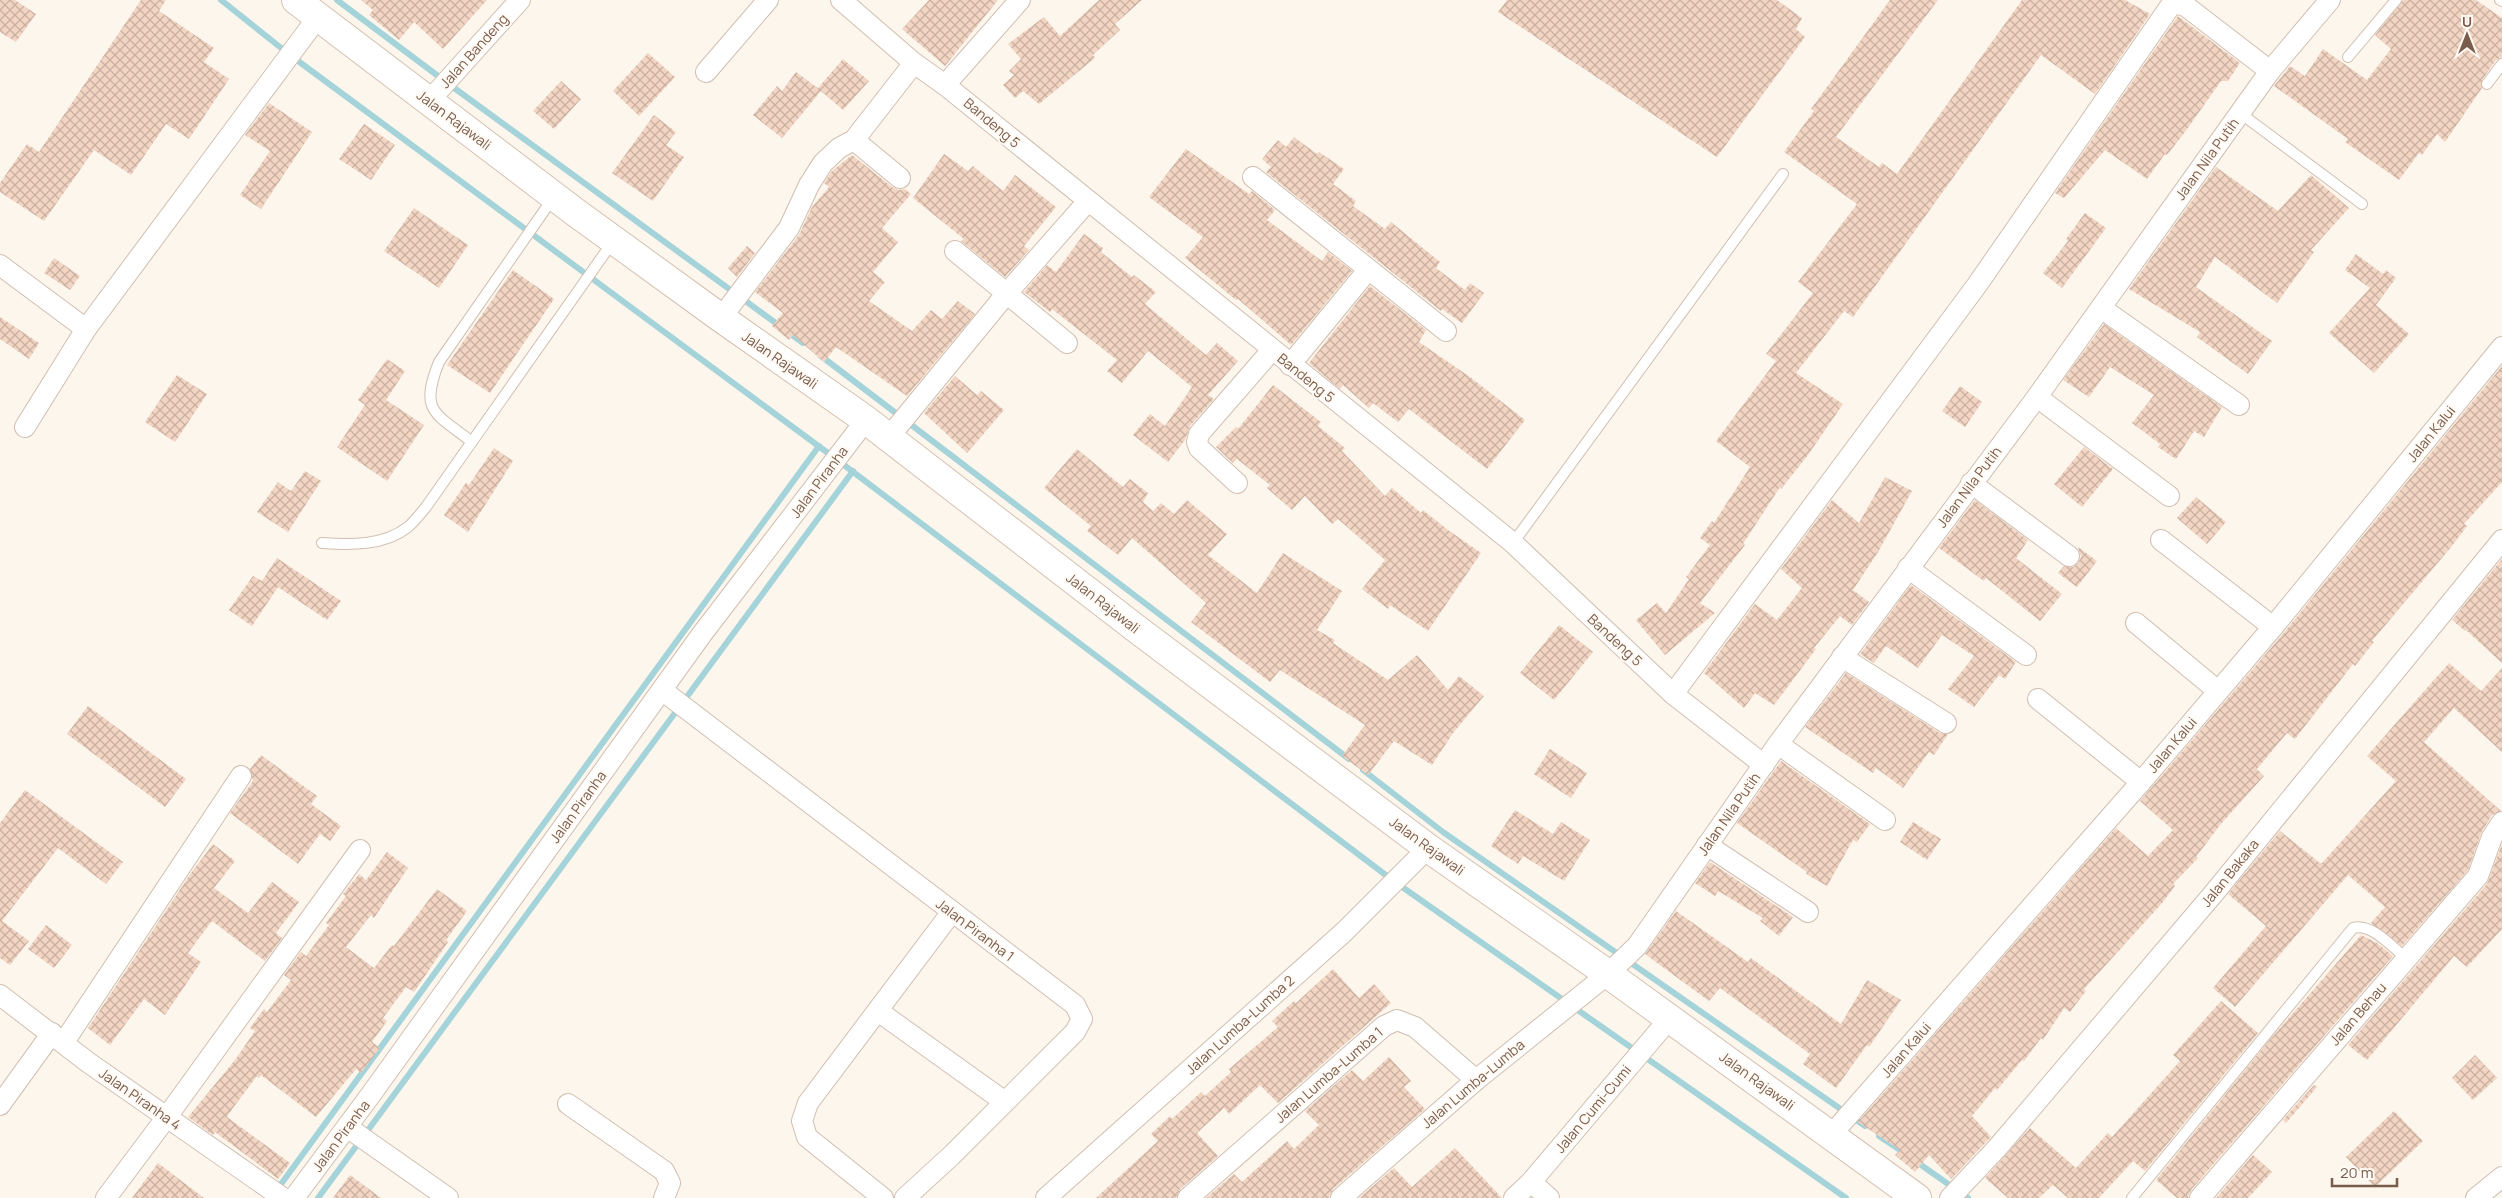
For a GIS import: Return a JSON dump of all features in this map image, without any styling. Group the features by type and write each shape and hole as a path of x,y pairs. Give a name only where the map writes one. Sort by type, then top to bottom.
{"main road":[{"name":"Jalan Rajawali","path":"296,0 614,240 866,420 1138,630 1428,848 1670,1018 1832,1134 1917,1198"}],"street":[{"name":"Jalan Bandeng","path":"429,101 520,0"},
{"path":"706,72 768,0"},
{"name":"Bandeng 5","path":"841,0 914,64 945,85 1513,543 1673,694 1764,765"},
{"path":"945,85 1020,0"},
{"name":"Jalan Nila Putih","path":"1608,974 1637,946 1778,744 2037,397 2270,71 2330,0"},
{"path":"1673,694 1977,286 2171,5 2180,4 2187,7 2270,71"},
{"path":"25,428 86,329 318,17"},
{"path":"721,318 789,228 809,185 823,164 839,148 854,140 914,64"},
{"path":"854,140 900,178"},
{"path":"1253,177 1446,332"},
{"path":"888,437 1007,293 1088,201"},
{"path":"955,251 1067,343"},
{"path":"0,265 86,329"},
{"path":"1290,365 1368,270"},
{"path":"2101,308 2239,405"},
{"name":"Jalan Kalui","path":"1832,1134 2141,782 2273,627 2502,347"},
{"path":"1237,483 1199,448 1197,442 1199,434 1272,350"},
{"path":"2037,397 2170,496"},
{"name":"Jalan Piranha","path":"294,1198 348,1127 663,692 702,634 866,420"},
{"path":"1971,483 2069,556"},
{"path":"2161,540 2273,627"},
{"name":"Jalan Bakaka","path":"1950,1198 1998,1147 2214,893 2502,540"},
{"path":"1908,568 2026,655"},
{"path":"2136,623 2218,691"},
{"path":"1842,657 1946,723"},
{"name":"Jalan Piranha 1","path":"663,692 1075,1006 1082,1019 1075,1032 952,1155 905,1198"},
{"path":"2038,699 2141,782"},
{"path":"1778,744 1885,820"},
{"path":"0,1106 58,1038 242,776"},
{"name":"Jalan Behau","path":"2200,1198 2478,876 2492,837 2502,822"},
{"path":"1707,845 1808,912"},
{"name":"Jalan Lumba-Lumba 2","path":"1046,1198 1344,932 1428,848"},
{"path":"106,1198 360,850"},
{"path":"883,1198 807,1136 802,1121 808,1103 951,913"},
{"name":"Jalan Lumba-Lumba","path":"1341,1198 1476,1080 1608,974"},
{"name":"Jalan Piranha 4","path":"0,995 89,1063 283,1198"},
{"path":"878,1011 1005,1102"},
{"name":"Jalan Cumi-Cumi","path":"1514,1198 1531,1182 1670,1018"},
{"name":"Jalan Lumba-Lumba 1","path":"1188,1198 1384,1026 1398,1020 1415,1027 1476,1080"},
{"path":"568,1104 664,1171 670,1183 664,1198"},
{"path":"348,1127 448,1198"},
{"path":"2476,1198 2502,1177"},
{"path":"1531,1182 1550,1198"}],"lane":[{"path":"2348,57 2396,0"},
{"path":"2487,84 2502,64"},
{"path":"2240,114 2362,204"},
{"path":"1513,543 1783,174"},
{"path":"472,442 433,411 429,396 432,378 439,362 555,196"},
{"path":"322,543 349,545 384,539 408,527 426,507 614,240"},
{"path":"2132,1198 2354,928 2360,926 2370,929 2406,958"}],"building":[{"path":"0,0 15,0 36,14 16,42 0,32"},
{"path":"141,0 166,0 159,11 214,48 204,62 229,79 189,139 166,124 131,175 94,150 44,221 0,192 0,183 27,144 39,152"},
{"path":"361,0 487,0 443,49 414,22 399,40 369,15 373,10"},
{"path":"929,0 998,0 945,66 902,29"},
{"path":"1099,0 1142,0 1115,24 1120,30 1093,55 1095,58 1039,104 1023,91 1015,98 1003,85 1014,75 1009,71 1021,59 1008,44 1044,17 1060,36"},
{"path":"1507,0 1777,0 1802,18 1796,29 1805,37 1717,157 1498,12"},
{"path":"1890,0 1938,0 1836,137 1879,167 1882,163 1897,174 2022,0 2125,0 2150,14 2095,94 2041,55 1853,317 1844,311 1796,373 1843,404 1808,455 1781,489 1780,487 1743,544 1745,545 1700,603 1715,613 1665,655 1636,620 1657,603 1666,613 1689,579 1686,577 1710,545 1700,538 1712,521 1714,523 1750,467 1716,441 1776,361 1766,354 1813,293 1798,282 1857,204 1784,152 1814,111 1811,109"},
{"path":"2403,0 2476,0 2502,18 2502,57 2496,60 2482,80 2482,88 2445,142 2437,134 2422,155 2419,153 2399,180 2345,142 2348,139 2274,86 2290,66 2305,76 2323,49 2367,80 2391,49 2375,35"},
{"path":"2178,16 2240,63 2228,81 2221,81 2185,132 2167,155 2165,154 2147,179 2105,150 2064,198 2055,193"},
{"path":"648,53 675,77 639,116 613,91"},
{"path":"843,59 869,81 843,110 821,91 782,138 753,115 777,86 782,91 796,72 819,89"},
{"path":"561,81 581,99 554,129 533,111"},
{"path":"269,103 312,132 261,209 240,195 270,151 245,135"},
{"path":"654,115 676,132 666,145 684,157 653,201 612,173"},
{"path":"364,124 395,145 371,180 339,159"},
{"path":"1294,137 1317,154 1319,152 1344,169 1333,184 1356,201 1353,206 1385,229 1391,222 1440,262 1436,268 1465,290 1470,283 1484,293 1462,323 1442,309 1441,311 1266,172 1271,167 1262,159 1278,140 1286,147"},
{"path":"1186,149 1249,194 1252,191 1275,210 1267,220 1322,261 1328,252 1352,271 1291,345 1238,299 1236,300 1185,258 1203,237 1149,197"},
{"path":"944,154 968,171 973,166 1003,191 1015,175 1056,207 1024,246 1029,250 1005,277 961,241 964,239 913,198"},
{"path":"852,155 892,187 899,190 905,189 911,194 882,228 898,242 873,272 885,282 869,301 912,331 931,310 942,319 958,301 975,314 907,396 836,347 824,362 793,335 789,340 772,326 783,313 755,292 799,235 812,207 829,187 824,183 832,171"},
{"path":"2216,167 2278,211 2311,175 2349,208 2311,250 2314,252 2277,303 2215,257 2196,287 2272,341 2248,374 2197,337 2200,332 2129,289"},
{"path":"414,208 468,245 439,288 384,251"},
{"path":"2085,213 2106,228 2062,288 2043,273 2068,241 2066,239"},
{"path":"1084,234 1103,248 1101,252 1132,277 1134,275 1156,292 1145,304 1206,355 1217,343 1238,361 1208,395 1214,399 1190,426 1185,440 1168,462 1133,435 1150,414 1165,426 1192,387 1148,351 1122,383 1107,371 1117,360 1052,309 1050,312 1024,292 1047,265 1056,272"},
{"path":"747,246 755,253 737,277 728,268"},
{"path":"2356,254 2383,274 2386,270 2396,278 2376,305 2409,334 2374,373 2329,333 2370,288 2345,270"},
{"path":"54,258 80,276 70,290 44,273"},
{"path":"513,270 554,299 490,393 447,365"},
{"path":"1370,286 1426,330 1419,342 1470,377 1525,420 1487,469 1409,409 1398,422 1373,403 1369,408 1343,385 1340,389 1309,363"},
{"path":"0,317 39,343 29,359 0,339"},
{"path":"2104,324 2222,407 2204,437 2194,431 2176,459 2158,447 2160,444 2132,423 2154,395 2110,367 2089,397 2063,380"},
{"path":"387,359 405,371 386,400 424,425 387,481 337,447 365,405 358,400"},
{"path":"2502,366 2502,482 2464,524 2467,526 2452,546 2372,641 2374,642 2355,666 2353,664 2295,739 2287,733 2257,769 2264,776 2220,825 2196,857 2198,858 2173,884 2175,886 2163,902 2084,989 2086,991 2070,1012 2064,1008 2043,1040 2041,1038 2024,1061 2022,1060 1997,1090 1995,1088 1972,1116 1991,1137 1951,1179 1929,1155 1915,1172 1895,1155 1900,1150 1858,1122 2116,828 2148,856 2173,830 2140,801 2282,635"},
{"path":"177,375 207,394 175,442 145,422"},
{"path":"955,376 977,395 981,391 1004,410 967,453 924,413"},
{"path":"1273,385 1321,422 1318,426 1345,448 1342,451 1385,496 1392,488 1421,513 1423,510 1481,553 1428,631 1390,605 1388,609 1362,589 1385,560 1338,519 1332,524 1305,496 1292,510 1267,488 1270,485 1237,459 1233,463 1216,447 1236,427 1238,429"},
{"path":"1960,386 1982,402 1965,427 1942,411"},
{"path":"2084,447 2113,469 2082,507 2054,484"},
{"path":"494,448 513,461 468,532 444,515 466,483 469,485"},
{"path":"1077,449 1123,487 1130,479 1148,493 1143,502 1153,511 1161,503 1174,514 1187,500 1227,534 1208,555 1257,593 1283,553 1342,591 1317,630 1335,640 1333,643 1388,680 1417,655 1448,690 1459,676 1484,696 1453,733 1432,765 1394,741 1368,775 1342,756 1365,725 1280,670 1270,682 1191,622 1206,603 1132,538 1118,555 1087,531 1091,526 1044,488"},
{"path":"305,471 321,481 288,532 257,512 278,482 291,491"},
{"path":"1885,477 1912,491 1878,552 1853,590 1869,602 1852,625 1840,616 1814,648 1816,649 1774,705 1755,693 1744,708 1704,673 1755,604 1777,620 1802,588 1781,569 1832,500 1859,523"},
{"path":"2196,497 2226,522 2207,544 2177,518"},
{"path":"1975,500 2028,540 2016,558 2062,594 2040,621 1986,578 1984,581 1939,548"},
{"path":"2078,547 2097,561 2077,587 2058,573 2064,566 2073,567 2078,563 2081,557"},
{"path":"277,558 341,601 327,620 278,587 252,626 229,610 253,576 262,581"},
{"path":"2502,559 2502,663 2466,630 2452,620"},
{"path":"1911,585 2016,662 2005,679 1999,675 1974,707 1948,689 1974,656 1942,635 1918,668 1886,646 1874,663 1860,654"},
{"path":"1559,625 1593,652 1554,700 1520,673"},
{"path":"2449,663 2481,691 2502,668 2502,752 2454,708 2424,742 2501,811 2492,815 2482,831 2468,870 2402,946 2371,923 2385,907 2348,875 2235,1007 2213,988 2266,926 2228,894 2280,831 2322,863 2396,781 2367,756"},
{"path":"1846,673 1940,733 1948,734 1934,755 1929,752 1903,788 1876,768 1873,773 1805,727"},
{"path":"88,706 186,779 165,807 67,734"},
{"path":"1550,749 1587,773 1571,798 1534,774"},
{"path":"261,755 317,796 311,804 341,826 330,841 320,834 298,864 230,813 253,781 250,769"},
{"path":"1781,761 1870,824 1857,842 1853,840 1827,886 1806,874 1807,872 1737,823"},
{"path":"25,790 123,862 106,884 58,848 2,921 29,941 10,965 0,958 0,823"},
{"path":"1515,810 1553,834 1561,822 1590,840 1564,881 1523,856 1518,864 1491,846"},
{"path":"1913,822 1941,839 1927,860 1900,842"},
{"path":"213,844 235,861 214,888 248,913 272,882 299,902 276,933 282,938 265,961 212,921 188,953 201,962 165,1015 144,999 110,1045 88,1028 191,873"},
{"path":"2502,844 2502,929 2467,967 2454,956 2367,1060 2348,1045 2487,884"},
{"path":"387,852 408,868 374,918 371,915 346,947 374,968 392,945 394,946 437,889 467,911 446,940 448,942 414,992 406,987 383,1018 387,1021 372,1042 380,1048 361,1073 356,1069 316,1117 261,1075 259,1078 257,1076 233,1108 227,1117 290,1163 278,1179 215,1132 213,1135 188,1117 235,1060 255,1031 250,1028 264,1009 267,1012 291,980 284,975 301,952 306,956 329,925 326,923 346,896 343,894 359,874 366,880"},
{"path":"1710,862 1793,917 1779,936 1760,921 1763,918 1718,891 1715,896 1695,883"},
{"path":"1676,911 1748,962 1751,958 1841,1024 1867,980 1901,1000 1869,1047 1867,1045 1836,1088 1803,1064 1810,1054 1720,988 1709,1001 1645,954"},
{"path":"46,925 72,945 54,968 28,949"},
{"path":"2361,935 2377,943 2393,956 2191,1190 2188,1198 2177,1198 2156,1180 2268,1042"},
{"path":"1333,969 1359,998 1374,984 1391,1003 1278,1103 1260,1085 1229,1114 1224,1108 1197,1133 1218,1156 1180,1189 1176,1198 1096,1198 1158,1141 1151,1134 1170,1116 1172,1119 1201,1092 1205,1096 1231,1072 1229,1069 1278,1027 1272,1021 1294,1001 1296,1003"},
{"path":"2221,1001 2258,1033 2145,1171 2133,1161 2099,1198 2068,1198 2053,1185 2039,1198 2008,1198 1985,1178 2030,1128 2076,1168 2108,1133 2112,1137 2180,1061 2173,1055"},
{"path":"2475,1055 2497,1078 2473,1100 2452,1078"},
{"path":"1389,1057 1411,1081 1404,1087 1425,1109 1333,1189 1329,1198 1206,1198 1234,1174 1242,1182 1287,1141 1294,1149 1319,1125 1305,1111 1352,1070 1363,1081"},
{"path":"2314,1085 2317,1087 2286,1123 2283,1120"},
{"path":"2394,1111 2423,1141 2375,1187 2346,1157"},
{"path":"1455,1148 1502,1198 1359,1198 1394,1168 1412,1187"},
{"path":"2253,1155 2272,1172 2248,1198 2216,1198"},
{"path":"158,1163 204,1198 132,1198"},
{"path":"350,1175 381,1198 333,1198"}],"waterway":[{"path":"221,0 290,55 836,459 1395,882 1846,1198"},
{"path":"337,0 803,343"},
{"path":"821,356 1349,759"},
{"path":"276,1191 819,446"},
{"path":"318,1198 853,471"},
{"path":"1363,770 1443,832 1865,1126"},
{"path":"1879,1136 1906,1154"},
{"path":"1914,1160 1968,1198"}]}
